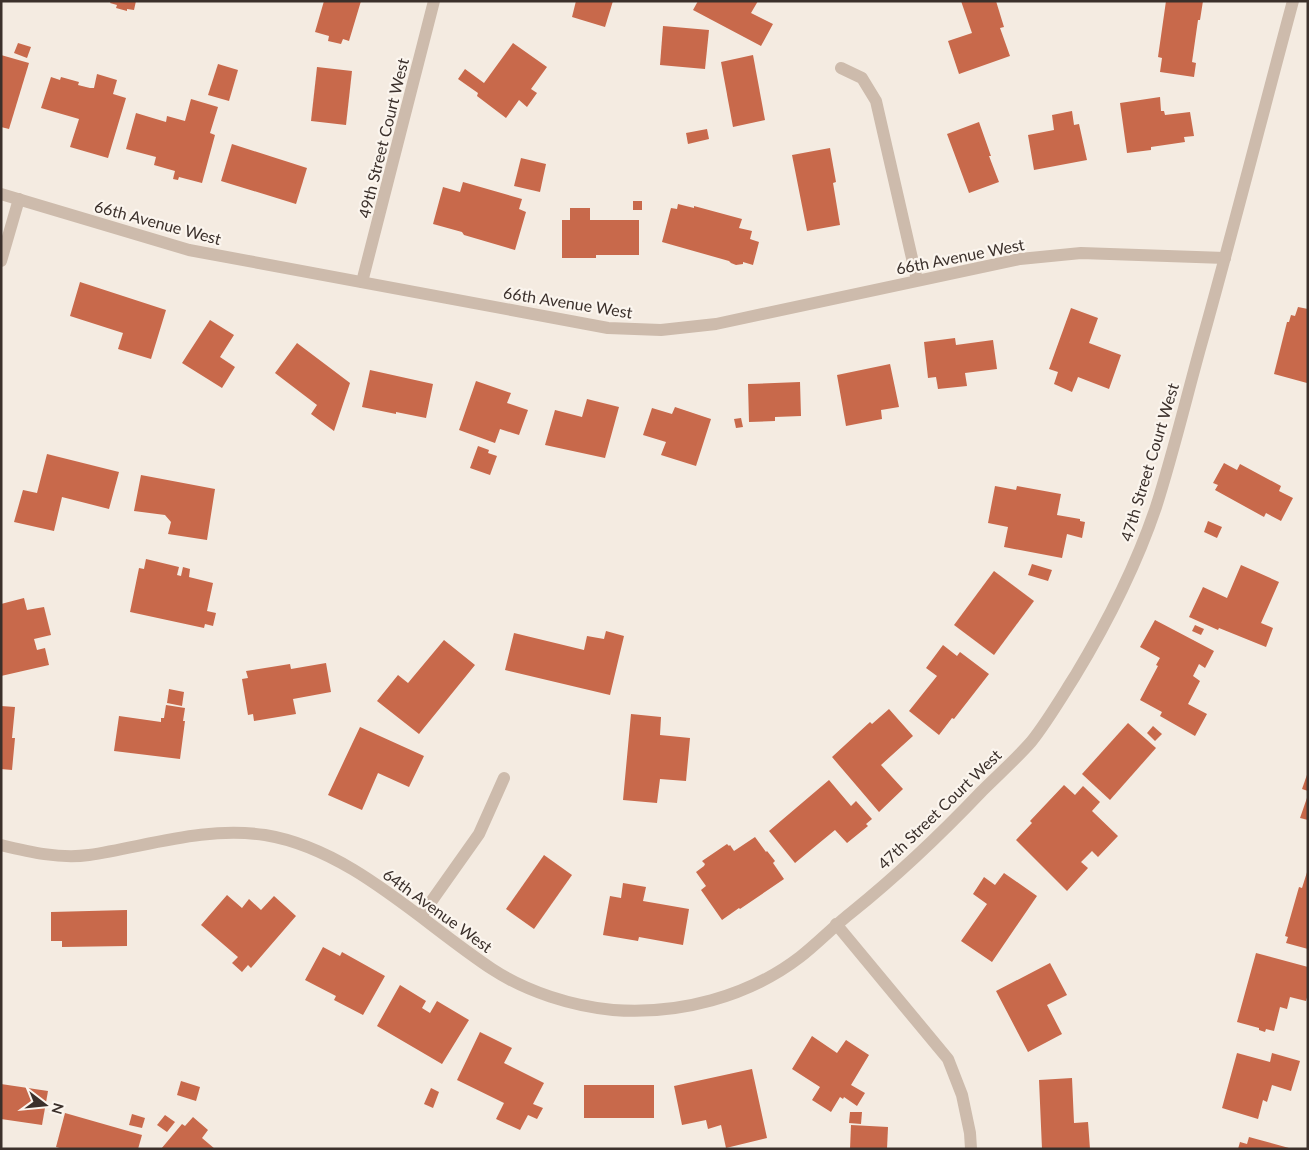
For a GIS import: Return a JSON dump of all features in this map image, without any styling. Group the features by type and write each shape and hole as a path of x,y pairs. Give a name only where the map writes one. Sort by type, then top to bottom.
{"street":[{"name":"49th Street Court West","path":"362,282 434,1"},
{"name":"47th Street Court West","path":"836,924 881,889 956,818 1030,742 1061,699 1114,606 1136,558 1155,509 1225,258 1292,1"},
{"path":"841,68 862,78 876,101 917,280"},
{"name":"66th Avenue West","path":"1,194 189,250 608,328 661,330 716,324 1020,259 1081,253 1225,258"},
{"path":"1,261 19,199"},
{"path":"421,916 478,834 504,778"},
{"name":"64th Avenue West","path":"1,845 36,853 62,856 88,855 206,833 226,832 266,835 305,845 342,862 421,916 496,972 537,992 560,1000 605,1009 628,1011 675,1008 720,998 742,990 764,980 803,955 836,924"},
{"path":"836,924 948,1059 962,1095 970,1133 971,1149"}],"building":[{"path":"111,1 136,1 134,10 127,9 127,11 116,8 117,5 110,3"},
{"path":"324,1 361,1 349,41 343,39 341,44 328,41 329,36 315,32"},
{"path":"576,1 613,1 605,27 572,17"},
{"path":"698,1 758,1 751,13 773,24 761,46 693,10"},
{"path":"961,1 996,1 1004,27 1000,28 1010,56 959,74 948,41 972,33"},
{"path":"1166,1 1203,1 1200,20 1198,20 1192,62 1196,63 1194,77 1160,72 1162,58 1158,57"},
{"path":"663,26 709,30 705,69 660,65"},
{"path":"18,43 31,47 27,58 14,53"},
{"path":"513,43 547,67 531,89 537,93 527,107 519,100 506,118 477,96 478,93 458,79 465,69 484,83"},
{"path":"1,55 29,63 9,129 1,127"},
{"path":"753,55 765,120 733,127 721,62"},
{"path":"218,64 238,70 229,101 208,95"},
{"path":"317,67 352,71 346,125 311,121"},
{"path":"97,74 117,80 113,94 126,98 108,158 70,147 79,119 41,108 51,77 60,80 61,77 79,82 78,85 94,88"},
{"path":"1160,97 1161,111 1164,111 1165,115 1190,112 1194,136 1184,137 1185,142 1151,147 1151,150 1127,153 1120,103"},
{"path":"191,99 218,107 210,133 215,135 202,183 179,177 178,180 173,179 175,171 154,165 156,157 126,149 136,113 166,122 167,116 185,121"},
{"path":"1072,111 1074,125 1079,124 1087,160 1034,170 1028,135 1054,130 1052,115"},
{"path":"979,122 999,182 969,193 947,134"},
{"path":"707,129 709,139 688,144 686,133"},
{"path":"232,144 307,168 296,204 221,181"},
{"path":"830,148 836,182 833,183 840,225 807,231 792,155"},
{"path":"521,158 546,164 540,192 514,186"},
{"path":"463,182 522,199 519,209 526,212 515,250 433,224 443,187 460,192"},
{"path":"633,201 642,201 642,210 633,210"},
{"path":"678,204 694,208 694,206 742,219 739,228 752,231 750,239 759,242 753,265 743,262 743,264 736,265 729,261 662,242 671,208 677,209"},
{"path":"570,208 590,208 590,220 639,220 639,255 596,255 596,258 562,258 562,220 570,220"},
{"path":"80,282 166,310 151,359 118,349 123,333 70,316"},
{"path":"1298,307 1308,309 1307,383 1274,374 1287,322 1289,322 1291,315 1295,316"},
{"path":"1071,308 1098,318 1089,343 1121,355 1109,389 1078,377 1072,392 1054,384 1058,372 1049,369"},
{"path":"210,320 234,335 220,357 235,367 222,388 182,363"},
{"path":"955,338 956,345 993,340 997,369 965,373 967,386 938,389 936,377 928,378 924,342"},
{"path":"297,343 350,383 334,431 311,414 317,405 275,373"},
{"path":"890,364 899,407 881,410 882,419 846,426 837,375"},
{"path":"370,370 433,384 426,418 362,407"},
{"path":"476,381 511,393 507,403 528,410 519,435 500,429 495,443 459,430"},
{"path":"800,382 801,416 775,417 775,421 749,422 748,384"},
{"path":"587,399 619,407 605,458 545,445 555,410 582,417"},
{"path":"675,407 711,419 696,466 661,455 666,442 643,435 652,408 672,414"},
{"path":"741,418 743,427 736,428 734,419"},
{"path":"478,446 489,450 488,453 497,456 490,475 470,468"},
{"path":"47,454 119,472 109,509 62,497 54,531 14,522 23,490 37,493"},
{"path":"1224,463 1237,470 1240,464 1281,486 1279,491 1293,498 1281,521 1266,513 1264,517 1215,490 1218,485 1213,483"},
{"path":"141,475 215,489 207,540 168,534 171,522 165,515 134,511"},
{"path":"995,486 1016,490 1017,486 1061,494 1057,515 1080,519 1080,521 1085,522 1082,538 1067,534 1062,558 1004,547 1008,527 988,523"},
{"path":"1208,521 1222,527 1217,538 1204,532"},
{"path":"146,559 179,567 177,575 181,576 183,567 190,569 189,577 213,583 207,611 216,613 213,626 205,624 204,628 130,612 139,568 144,569"},
{"path":"1032,564 1052,570 1048,581 1028,575"},
{"path":"1241,565 1279,582 1261,623 1273,628 1266,647 1219,628 1218,630 1189,617 1203,587 1227,598"},
{"path":"994,571 1034,601 994,655 954,625"},
{"path":"24,598 27,610 44,607 51,635 34,639 37,650 45,648 49,665 1,676 1,604"},
{"path":"1155,620 1214,651 1205,668 1199,664 1193,676 1200,681 1188,704 1207,714 1195,736 1160,716 1162,712 1140,700 1158,666 1156,665 1160,658 1140,647"},
{"path":"1195,625 1204,629 1201,635 1192,631"},
{"path":"606,631 624,636 610,695 505,670 514,633 584,650 587,636 604,639"},
{"path":"444,640 475,665 419,734 377,701 398,675 408,683"},
{"path":"943,645 957,656 960,652 989,674 939,735 909,711 937,676 926,668"},
{"path":"326,663 331,692 293,699 296,714 254,721 253,714 248,715 242,679 248,678 246,671 290,664 291,669"},
{"path":"169,689 184,692 182,706 167,703"},
{"path":"166,705 185,708 180,759 114,751 119,716 161,722 161,718 164,718"},
{"path":"1,706 15,707 12,738 15,738 12,770 1,769"},
{"path":"889,709 913,736 881,765 903,789 879,812 832,757 870,722 872,724"},
{"path":"631,714 661,717 660,735 690,738 686,781 660,779 657,803 623,800"},
{"path":"1128,723 1156,748 1110,800 1082,774"},
{"path":"1153,726 1162,734 1155,741 1147,733"},
{"path":"360,727 424,756 409,787 378,773 362,810 328,795"},
{"path":"1308,772 1308,791 1302,789"},
{"path":"829,780 851,806 856,801 872,819 866,824 868,826 847,843 835,830 795,863 769,831"},
{"path":"1064,785 1075,795 1083,786 1100,802 1092,811 1118,836 1098,857 1092,851 1081,862 1088,868 1067,891 1016,840 1032,823 1030,821"},
{"path":"1308,795 1308,820 1300,818"},
{"path":"755,837 775,861 773,863 784,879 722,920 701,890 706,886 696,872 704,866 705,864 702,861 727,844 734,851"},
{"path":"544,855 572,875 534,929 506,909"},
{"path":"1308,869 1308,949 1286,943 1288,937 1285,936 1299,887 1302,888"},
{"path":"1004,873 1037,896 992,962 961,941 987,904 973,894 984,877 995,885"},
{"path":"623,883 646,887 643,901 689,909 683,945 639,937 638,941 603,935 610,896 621,898"},
{"path":"227,895 242,908 249,899 261,910 274,896 296,916 251,968 248,965 242,972 232,963 238,957 201,925"},
{"path":"127,910 127,946 62,947 62,941 51,941 51,912"},
{"path":"323,947 340,956 342,952 385,976 363,1015 334,1000 336,996 305,980"},
{"path":"1256,953 1308,967 1308,994 1306,1001 1290,997 1287,1009 1280,1007 1274,1031 1266,1029 1265,1032 1259,1030 1259,1028 1237,1022"},
{"path":"1050,963 1067,995 1047,1005 1062,1034 1028,1052 996,991"},
{"path":"400,985 426,1001 422,1008 430,1013 437,1001 469,1020 442,1064 377,1026"},
{"path":"480,1032 512,1048 504,1063 544,1083 533,1104 543,1108 537,1119 528,1115 520,1130 496,1119 504,1103 457,1080"},
{"path":"812,1036 837,1053 846,1040 869,1055 851,1085 865,1093 857,1106 844,1097 843,1099 840,1097 831,1112 812,1100 820,1087 792,1069"},
{"path":"1237,1053 1270,1062 1272,1053 1300,1061 1291,1091 1272,1085 1267,1102 1263,1100 1258,1119 1222,1108"},
{"path":"752,1069 767,1138 726,1148 721,1125 708,1129 706,1120 682,1125 674,1086"},
{"path":"1072,1078 1074,1123 1088,1122 1090,1149 1042,1149 1039,1080"},
{"path":"181,1081 200,1087 196,1101 177,1095"},
{"path":"1,1084 48,1091 42,1125 1,1119"},
{"path":"584,1085 654,1085 654,1118 584,1118"},
{"path":"431,1088 439,1092 433,1108 424,1104"},
{"path":"850,1112 862,1112 861,1124 849,1123"},
{"path":"65,1113 142,1135 138,1149 63,1149 56,1147"},
{"path":"132,1114 145,1118 142,1128 129,1125"},
{"path":"165,1115 175,1122 167,1132 157,1125"},
{"path":"193,1117 208,1130 202,1138 215,1149 161,1149 182,1124 185,1126"},
{"path":"851,1125 888,1127 887,1149 850,1149"},
{"path":"1249,1137 1289,1149 1238,1149 1240,1142 1247,1144"}]}
